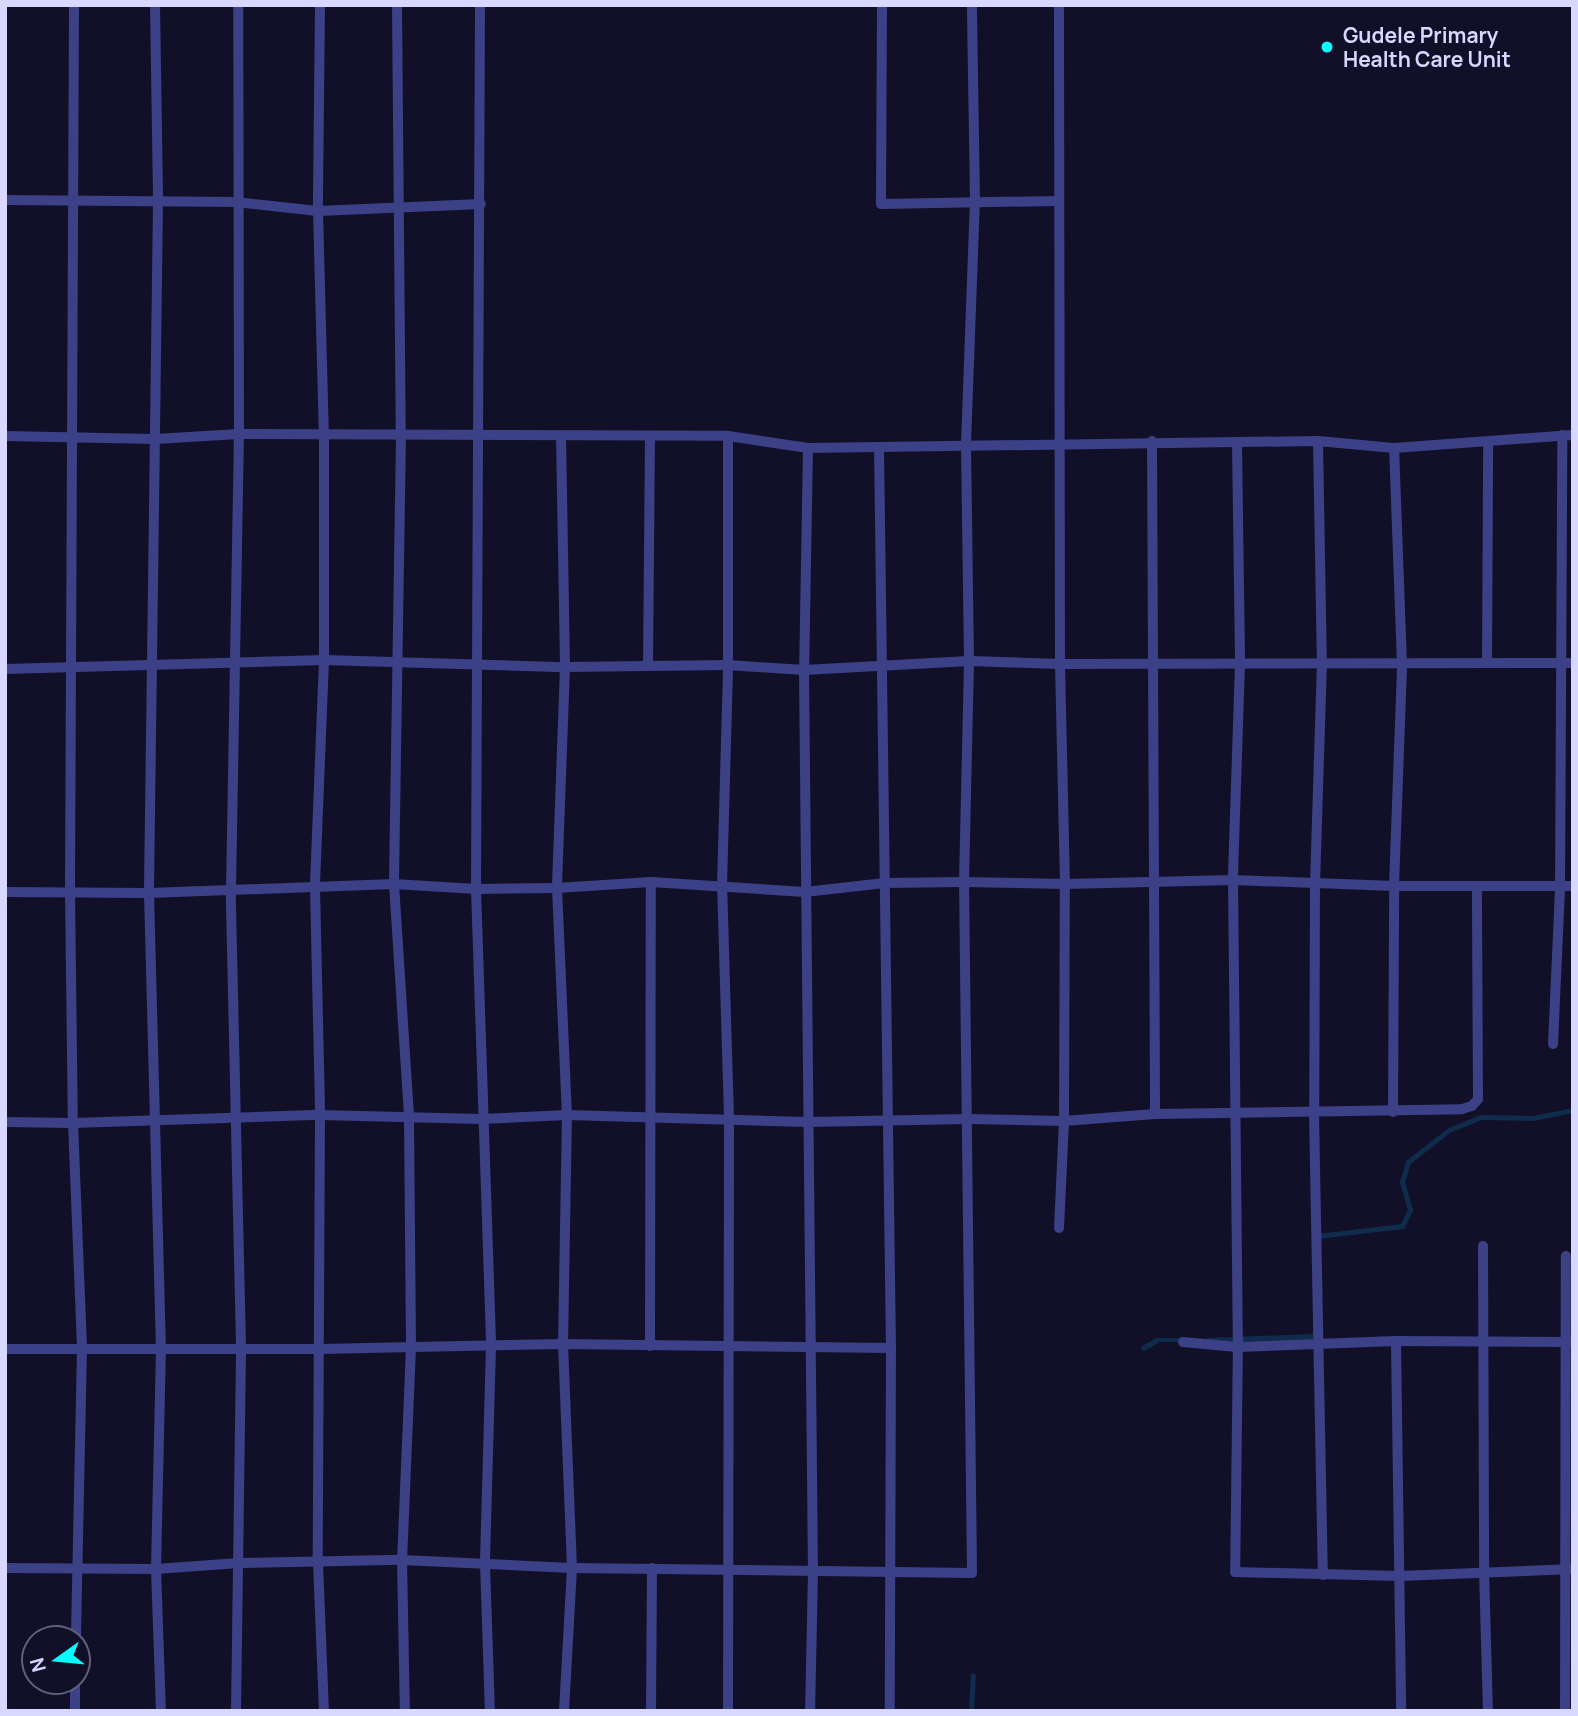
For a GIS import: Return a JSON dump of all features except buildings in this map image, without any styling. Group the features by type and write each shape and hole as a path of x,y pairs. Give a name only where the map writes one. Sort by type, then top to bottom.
{"street":[{"path":"74,5 70,891 73,1124 82,1348 76,1625"},
{"path":"155,5 158,202 149,893 161,1348 156,1569 161,1711"},
{"path":"236,1711 241,1348 231,890 239,434 236,202 238,5"},
{"path":"320,5 318,211 324,435 324,660 315,888 320,1115 318,1563 324,1711"},
{"path":"397,5 401,435 394,884 409,1118 411,1347 402,1560 405,1711"},
{"path":"480,5 476,889 481,1119 491,1346 485,1563 490,1711"},
{"path":"882,5 881,204 1059,201"},
{"path":"5,1568 156,1569 239,1563 402,1560 572,1568 972,1573 964,881 969,661 966,444 975,202 972,5"},
{"path":"1059,5 1060,664 1065,884 1064,1121 1059,1228"},
{"path":"5,200 236,202 318,211 481,204"},
{"path":"5,436 155,439 239,434 728,436 808,448 1152,441 1318,441 1394,448 1567,435 1559,663 1560,887 1553,1044"},
{"path":"561,436 565,667 557,888 567,1115 563,1344 572,1568 564,1711"},
{"path":"648,665 650,436"},
{"path":"728,436 728,665 722,885 729,1118 728,1711"},
{"path":"1152,441 1155,1114"},
{"path":"1318,441 1322,662 1315,884 1314,1114 1323,1575"},
{"path":"1237,443 1240,664 1233,880 1237,1347 1235,1572 1400,1576 1484,1570 1570,1569"},
{"path":"1487,663 1488,443"},
{"path":"879,447 884,667 884,883 893,1570 890,1711"},
{"path":"808,448 804,670 808,1349 813,1572 810,1711"},
{"path":"1393,1112 1394,886 1402,664 1394,448"},
{"path":"5,669 324,660 565,667 728,665 804,670 969,661 1060,664 1573,663"},
{"path":"5,892 149,893 394,884 476,889 557,888 651,882 805,892 884,883 964,881 1065,884 1233,880 1394,886 1573,886"},
{"path":"650,1346 651,882"},
{"path":"5,1122 73,1124 320,1115 481,1119 567,1115 807,1122 968,1119 1064,1121 1155,1114 1314,1114 1462,1109 1472,1106 1478,1099 1477,886"},
{"path":"1483,1246 1484,1570 1488,1711"},
{"path":"1565,1711 1570,1569 1566,1256"},
{"path":"1396,1341 1401,1711"},
{"path":"1183,1342 1237,1347 1320,1342 1569,1342"},
{"path":"5,1349 319,1349 563,1344 891,1349"},
{"path":"652,1568 652,1711"}],"waterway":[{"path":"1317,1236 1402,1226 1410,1210 1402,1182 1408,1162 1449,1130 1482,1117 1533,1118 1573,1110"},
{"path":"1208,1340 1311,1336 1317,1332"},
{"path":"1143,1348 1157,1340 1182,1340"},
{"path":"971,1711 973,1676"}],"place":[{"name":"Gudele Primary Health Care Unit","path":"1327,47"}]}
